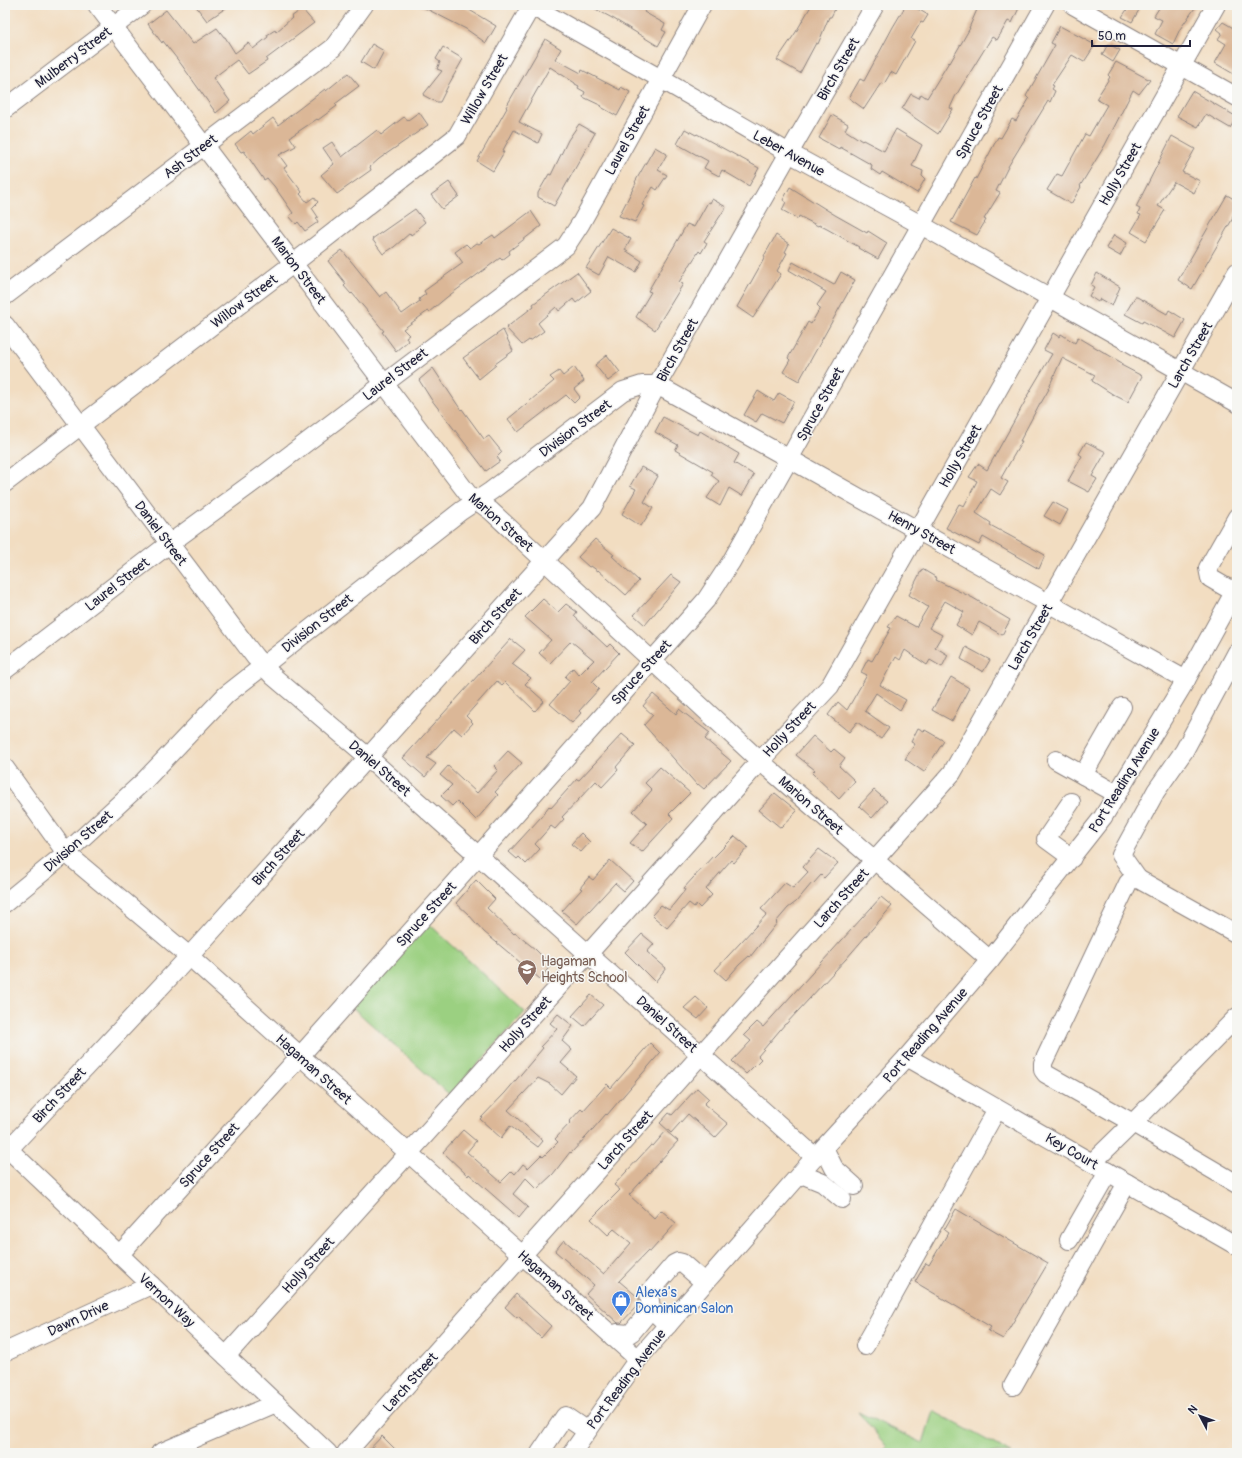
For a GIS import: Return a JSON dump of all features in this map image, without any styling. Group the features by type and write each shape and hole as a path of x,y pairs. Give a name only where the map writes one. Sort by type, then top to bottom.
{"street":[{"name":"Marion Street","path":"98,5 113,27 294,263 468,494 491,511 760,761 990,960"},
{"name":"Mulberry Street","path":"5,109 142,5"},
{"name":"Ash Street","path":"5,296 333,48 364,5"},
{"name":"Leber Avenue","path":"531,5 789,153 921,225 1237,403"},
{"name":"Willow Street","path":"5,483 294,263 457,136 531,5"},
{"name":"Laurel Street","path":"5,670 169,544 266,473 384,382 566,246 581,223 702,5"},
{"name":"Birch Street","path":"7,1148 189,956 592,508 657,385 875,5"},
{"name":"Spruce Street","path":"119,1255 300,1056 706,600 731,562 1045,5"},
{"path":"1073,5 1237,97"},
{"name":"Holly Street","path":"226,1356 409,1154 760,761 830,686 1216,5"},
{"name":"Larch Street","path":"346,1453 952,773 1237,272"},
{"name":"Daniel Street","path":"5,325 255,657 274,677 368,757 701,1055 820,1153"},
{"name":"Division Street","path":"5,903 66,853 144,781 226,695 461,511 623,391 642,385 657,385"},
{"name":"Henry Street","path":"657,385 1186,680"},
{"path":"1236,589 1210,578 1208,568 1237,517"},
{"name":"Port Reading Avenue","path":"572,1453 638,1359 801,1174 907,1057 990,960 1072,858 1103,817 1118,794 1186,680 1236,589"},
{"path":"1237,652 1184,750 1156,791 1121,855 1138,878 1237,934"},
{"path":"1083,775 1122,707"},
{"path":"1056,760 1118,794"},
{"name":"Hagaman Street","path":"5,768 66,853 189,956 638,1359"},
{"path":"1071,802 1046,839 1072,858"},
{"path":"1138,878 1132,879 1128,883 1043,1063 1043,1070 1046,1074 1134,1123 1237,1184"},
{"path":"1092,1163 1134,1123 1237,1017"},
{"name":"Key Court","path":"907,1057 1237,1246"},
{"path":"865,1346 997,1109"},
{"name":"Vernon Way","path":"7,1148 328,1453"},
{"path":"801,1174 848,1192 834,1168 820,1153"},
{"path":"1069,1240 1108,1172"},
{"path":"1013,1386 1127,1183"},
{"path":"613,1337 617,1333 628,1334 632,1332 650,1309 649,1293 674,1264 678,1262 682,1263 705,1283"},
{"name":"Dawn Drive","path":"5,1352 151,1285"},
{"path":"650,1309 668,1325"},
{"path":"160,1453 276,1403"},
{"path":"544,1446 565,1416 587,1431"}],"green space":[{"path":"428,923 525,1012 450,1095 352,1007"},
{"path":"933,1411 1011,1453 879,1453 887,1447 858,1412 923,1443"}],"building":[{"path":"195,5 230,5 207,21"},
{"path":"419,5 461,5 496,26 486,43 466,29"},
{"path":"588,5 640,5 646,9 644,12 665,24 662,30 666,32 658,46"},
{"path":"809,5 837,5 831,17 829,17 818,44 816,43 800,73 777,60 796,32 811,6"},
{"path":"906,5 911,5 928,15 923,23 921,22 911,39 915,41 896,75 891,72 884,84 881,83 864,109 849,98 860,79 864,81"},
{"path":"979,5 1013,5 1019,8 1012,23 1008,21 997,40 992,37 955,97 950,108 953,109 938,134 902,109 911,94 919,98 921,94 927,98 949,62 950,63 970,28"},
{"path":"1130,5 1139,10 1132,22 1122,17"},
{"path":"1161,5 1197,5 1180,29 1173,44 1155,34 1162,20 1154,16"},
{"path":"302,9 314,23 266,59 267,61 248,74 237,60 213,78 230,101 216,113 181,64 163,41 162,43 148,24 166,10 193,44 217,28 225,37 235,53 248,43 253,49 268,37 267,35 275,30 276,32 292,18 291,17"},
{"path":"1223,22 1235,29 1237,26 1237,76 1215,63 1226,44 1218,39 1222,33 1217,29"},
{"path":"1060,26 1095,45 1084,62 1072,55 1052,85 1054,86 1052,89 1055,91 1050,102 1048,101 1009,165 996,191 1000,193 984,219 986,220 977,235 951,222 998,137 1001,138 1012,119 1016,121 1029,99 1026,96 1055,45 1051,43"},
{"path":"545,39 561,49 555,59 581,73 582,70 620,90 621,87 630,92 617,116 601,107 602,106 583,97 585,92 578,88 579,86 550,67 519,122 542,134 538,143 514,130 493,171 477,161"},
{"path":"372,44 384,51 374,70 361,62"},
{"path":"1108,44 1120,50 1113,62 1102,55"},
{"path":"443,47 463,59 440,102 436,102 423,95 442,71 437,69 440,62 436,59"},
{"path":"1116,62 1150,80 1139,94 1133,90 1105,145 1071,204 1047,190 1057,174 1062,176 1085,134 1089,136 1107,105 1096,99 1110,77 1108,75"},
{"path":"348,73 359,86 335,104 337,106 318,120 317,119 290,137 296,146 279,155 287,166 284,168 302,192 300,194 307,202 314,197 318,202 312,208 318,217 316,218 318,222 305,231 298,222 296,224 289,216 293,213 274,186 267,178 264,180 244,151 241,152 235,144 251,131 253,134 273,118 278,125 325,89 326,91"},
{"path":"1192,91 1237,117 1230,128 1206,114 1198,127 1177,116"},
{"path":"419,112 428,125 379,159 370,167 371,170 337,194 321,175 334,164 323,148 332,142 342,157 377,130 381,135 404,117 408,120"},
{"path":"832,115 848,124 845,130 862,141 863,140 884,151 896,129 922,145 912,166 923,171 922,176 925,179 917,193 882,172 880,175 871,169 872,165 840,147 839,149 819,138"},
{"path":"579,124 595,133 554,206 538,197 538,193 549,174 551,175 568,140"},
{"path":"685,129 759,168 749,186 722,170 719,176 704,168 708,161 677,144"},
{"path":"1172,136 1195,149 1182,172 1200,181 1194,193 1174,182 1158,206 1165,210 1146,241 1131,232 1141,215 1138,214 1140,209 1136,207"},
{"path":"655,147 667,154 658,170 667,175 657,190 653,187 642,205 644,206 635,222 619,216 636,183 635,182"},
{"path":"449,182 459,196 442,209 431,195"},
{"path":"790,187 835,215 867,233 868,231 887,243 878,259 827,229 799,216 798,219 782,210 786,202 783,200"},
{"path":"1227,195 1237,201 1237,208 1233,218 1192,289 1178,280"},
{"path":"712,199 726,207 704,241 707,243 701,253 699,251 679,282 683,284 655,330 636,317 651,292 648,291 687,224 694,227 708,202 710,203"},
{"path":"415,209 425,222 418,228 419,229 411,235 410,233 394,247 383,254 372,239"},
{"path":"531,211 541,226 509,251 510,254 502,260 500,258 429,312 428,311 403,329 409,335 406,337 408,341 396,351 382,332 384,331 352,293 351,294 344,286 346,284 328,261 342,250 380,297 386,292 402,314 420,301 419,299 426,294 424,291 463,263 455,252 466,244 470,248 493,235 495,238"},
{"path":"611,228 631,239 625,250 642,261 636,272 609,257 599,275 586,268"},
{"path":"776,235 789,244 785,252 787,253 777,271 781,274 753,318 737,307"},
{"path":"1114,235 1127,243 1120,256 1106,248"},
{"path":"793,262 834,285 841,272 855,280 799,381 783,372 790,360 788,358 808,322 811,324 820,308 817,305 826,292 789,270"},
{"path":"577,272 591,291 576,303 573,299 559,311 556,307 538,323 544,331 522,345 506,328 534,306 533,304"},
{"path":"1097,273 1120,287 1112,306 1100,299 1098,302 1089,296 1094,287 1091,285"},
{"path":"1135,297 1167,314 1169,310 1185,320 1175,338 1143,321 1142,323 1125,314"},
{"path":"503,330 513,351 495,364 496,365 479,379 463,358"},
{"path":"1053,333 1059,337 1061,334 1075,343 1078,337 1122,363 1121,365 1142,376 1128,402 1092,381 1095,375 1062,358 1049,389 1040,403 1020,441 1022,441 1001,478 1008,482 1000,495 991,489 976,513 991,523 990,525 1045,555 1039,569 983,537 979,545 946,528 959,504 964,506 977,481 969,477 978,464 987,470 1027,396 1052,354 1044,350"},
{"path":"607,355 620,372 608,381 595,365"},
{"path":"574,367 584,381 574,389 580,397 574,403 566,395 518,432 508,419 554,381 550,377 559,371 563,376"},
{"path":"433,368 461,410 462,409 484,439 489,436 502,452 497,457 500,461 486,471 431,399 419,380"},
{"path":"758,391 774,401 779,393 794,401 782,423 762,413 756,422 744,415"},
{"path":"663,417 698,435 700,431 739,454 734,463 754,475 742,496 729,488 720,506 707,498 719,481 711,475 713,472 675,450 678,445 655,432"},
{"path":"1086,442 1106,452 1092,476 1097,479 1089,492 1068,481 1082,456 1079,454"},
{"path":"641,467 658,476 644,502 653,508 641,526 622,514 636,489 630,486"},
{"path":"1053,502 1068,510 1060,525 1044,516"},
{"path":"595,539 614,555 612,556 639,581 626,595 598,570 591,566 589,567 578,557"},
{"path":"922,569 937,578 936,580 973,598 1010,620 1002,635 979,622 972,635 956,625 964,612 945,601 929,628 942,635 935,647 948,655 942,667 930,660 927,665 905,650 900,660 896,657 880,685 906,700 900,710 876,693 865,711 889,728 881,739 857,722 849,732 828,715 838,702 847,710 867,675 861,672 868,659 872,661 891,628 888,627 896,616 916,627 928,607 909,595"},
{"path":"671,575 681,582 645,625 634,615"},
{"path":"543,599 558,612 566,604 577,612 574,616 607,647 610,644 619,653 592,682 599,689 579,711 581,713 572,723 550,704 570,681 565,677 573,668 579,675 594,660 571,641 550,663 539,653 551,640 525,617"},
{"path":"511,639 525,650 512,664 531,678 525,684 544,701 535,711 505,682 502,685 497,681 466,716 473,723 462,735 454,728 427,758 436,764 425,777 403,758"},
{"path":"966,647 990,660 983,672 961,659"},
{"path":"951,677 969,688 952,721 932,710"},
{"path":"653,694 676,714 679,709 710,733 705,739 731,761 704,789 698,784 697,785 644,725 653,715 643,706"},
{"path":"918,728 924,731 925,730 944,741 924,772 905,759 915,744 911,742"},
{"path":"622,734 635,745 616,767 618,770 602,787 596,781 562,817 564,819 555,829 551,826 535,844 540,849 526,864 519,857 517,859 509,852 549,806 551,808 577,779 579,780"},
{"path":"813,736 831,752 834,749 845,758 839,766 855,781 839,799 812,773 815,770 796,755"},
{"path":"508,751 522,763 495,792 498,795 476,820 457,801 452,806 441,796 452,785 440,775 448,766 477,793 498,770 494,766"},
{"path":"660,767 690,793 669,814 673,818 642,852 630,843 647,824 633,811 652,790 645,783"},
{"path":"874,790 887,801 872,818 859,806"},
{"path":"775,793 797,811 781,828 759,810"},
{"path":"581,833 590,842 581,852 571,844"},
{"path":"735,836 748,847 734,863 731,860 706,889 712,895 700,908 696,904 694,907 689,903 667,928 652,915 661,905 669,910 685,890 684,888 713,856 714,857"},
{"path":"819,849 838,863 824,878 821,875 813,884 812,883 796,902 788,908 750,957 749,956 739,965 726,980 715,970 767,914 761,909 785,883 793,888 808,872 803,867"},
{"path":"610,860 633,881 624,891 615,883 577,924 562,911 582,889 580,888 589,877 593,880"},
{"path":"476,880 495,899 487,908 514,934 515,933 535,949 551,965 540,979 484,932 456,903"},
{"path":"881,897 892,906 846,959 785,1024 758,1056 761,1059 746,1074 732,1061 751,1041 744,1035 757,1022 763,1027"},
{"path":"642,934 654,944 647,952 666,968 655,982 625,952"},
{"path":"591,995 603,1005 584,1026 572,1016"},
{"path":"696,997 708,1008 698,1019 684,1008"},
{"path":"558,1014 573,1026 562,1041 572,1050 561,1063 576,1076 561,1094 550,1084 538,1078 508,1110 543,1141 538,1147 510,1126 501,1138 480,1119 505,1093 543,1048 541,1046 557,1029 550,1023"},
{"path":"650,1043 660,1053 607,1115 606,1114 571,1153 570,1152 553,1174 537,1189 526,1178 513,1194 528,1207 519,1218 469,1174 468,1176 443,1152 463,1130 476,1141 467,1152 501,1182 512,1171 515,1174 523,1164 528,1168 541,1155 543,1157 558,1142 555,1139 581,1109 583,1111 607,1084 611,1088"},
{"path":"697,1088 709,1099 704,1104 728,1124 715,1138 688,1114 671,1133 660,1123 669,1113 672,1115"},
{"path":"666,1131 678,1141 629,1195 654,1218 661,1210 676,1223 650,1252 648,1251 619,1281 639,1298 639,1301 635,1306 636,1307 621,1323 618,1323 586,1294 594,1285 555,1251 564,1240 604,1274 631,1243 614,1229 608,1235 591,1219 620,1190 614,1185"},
{"path":"956,1209 1048,1263 1003,1339 988,1331 991,1327 915,1282 926,1263 929,1265 948,1233 944,1230"},
{"path":"516,1294 551,1326 541,1338 518,1316 517,1318 505,1307"},
{"path":"382,1436 399,1453 366,1453"}],"place":[{"name":"Hagaman Heights School","path":"527,986"},
{"name":"Alexa's Dominican Salon","path":"621,1317"}]}
